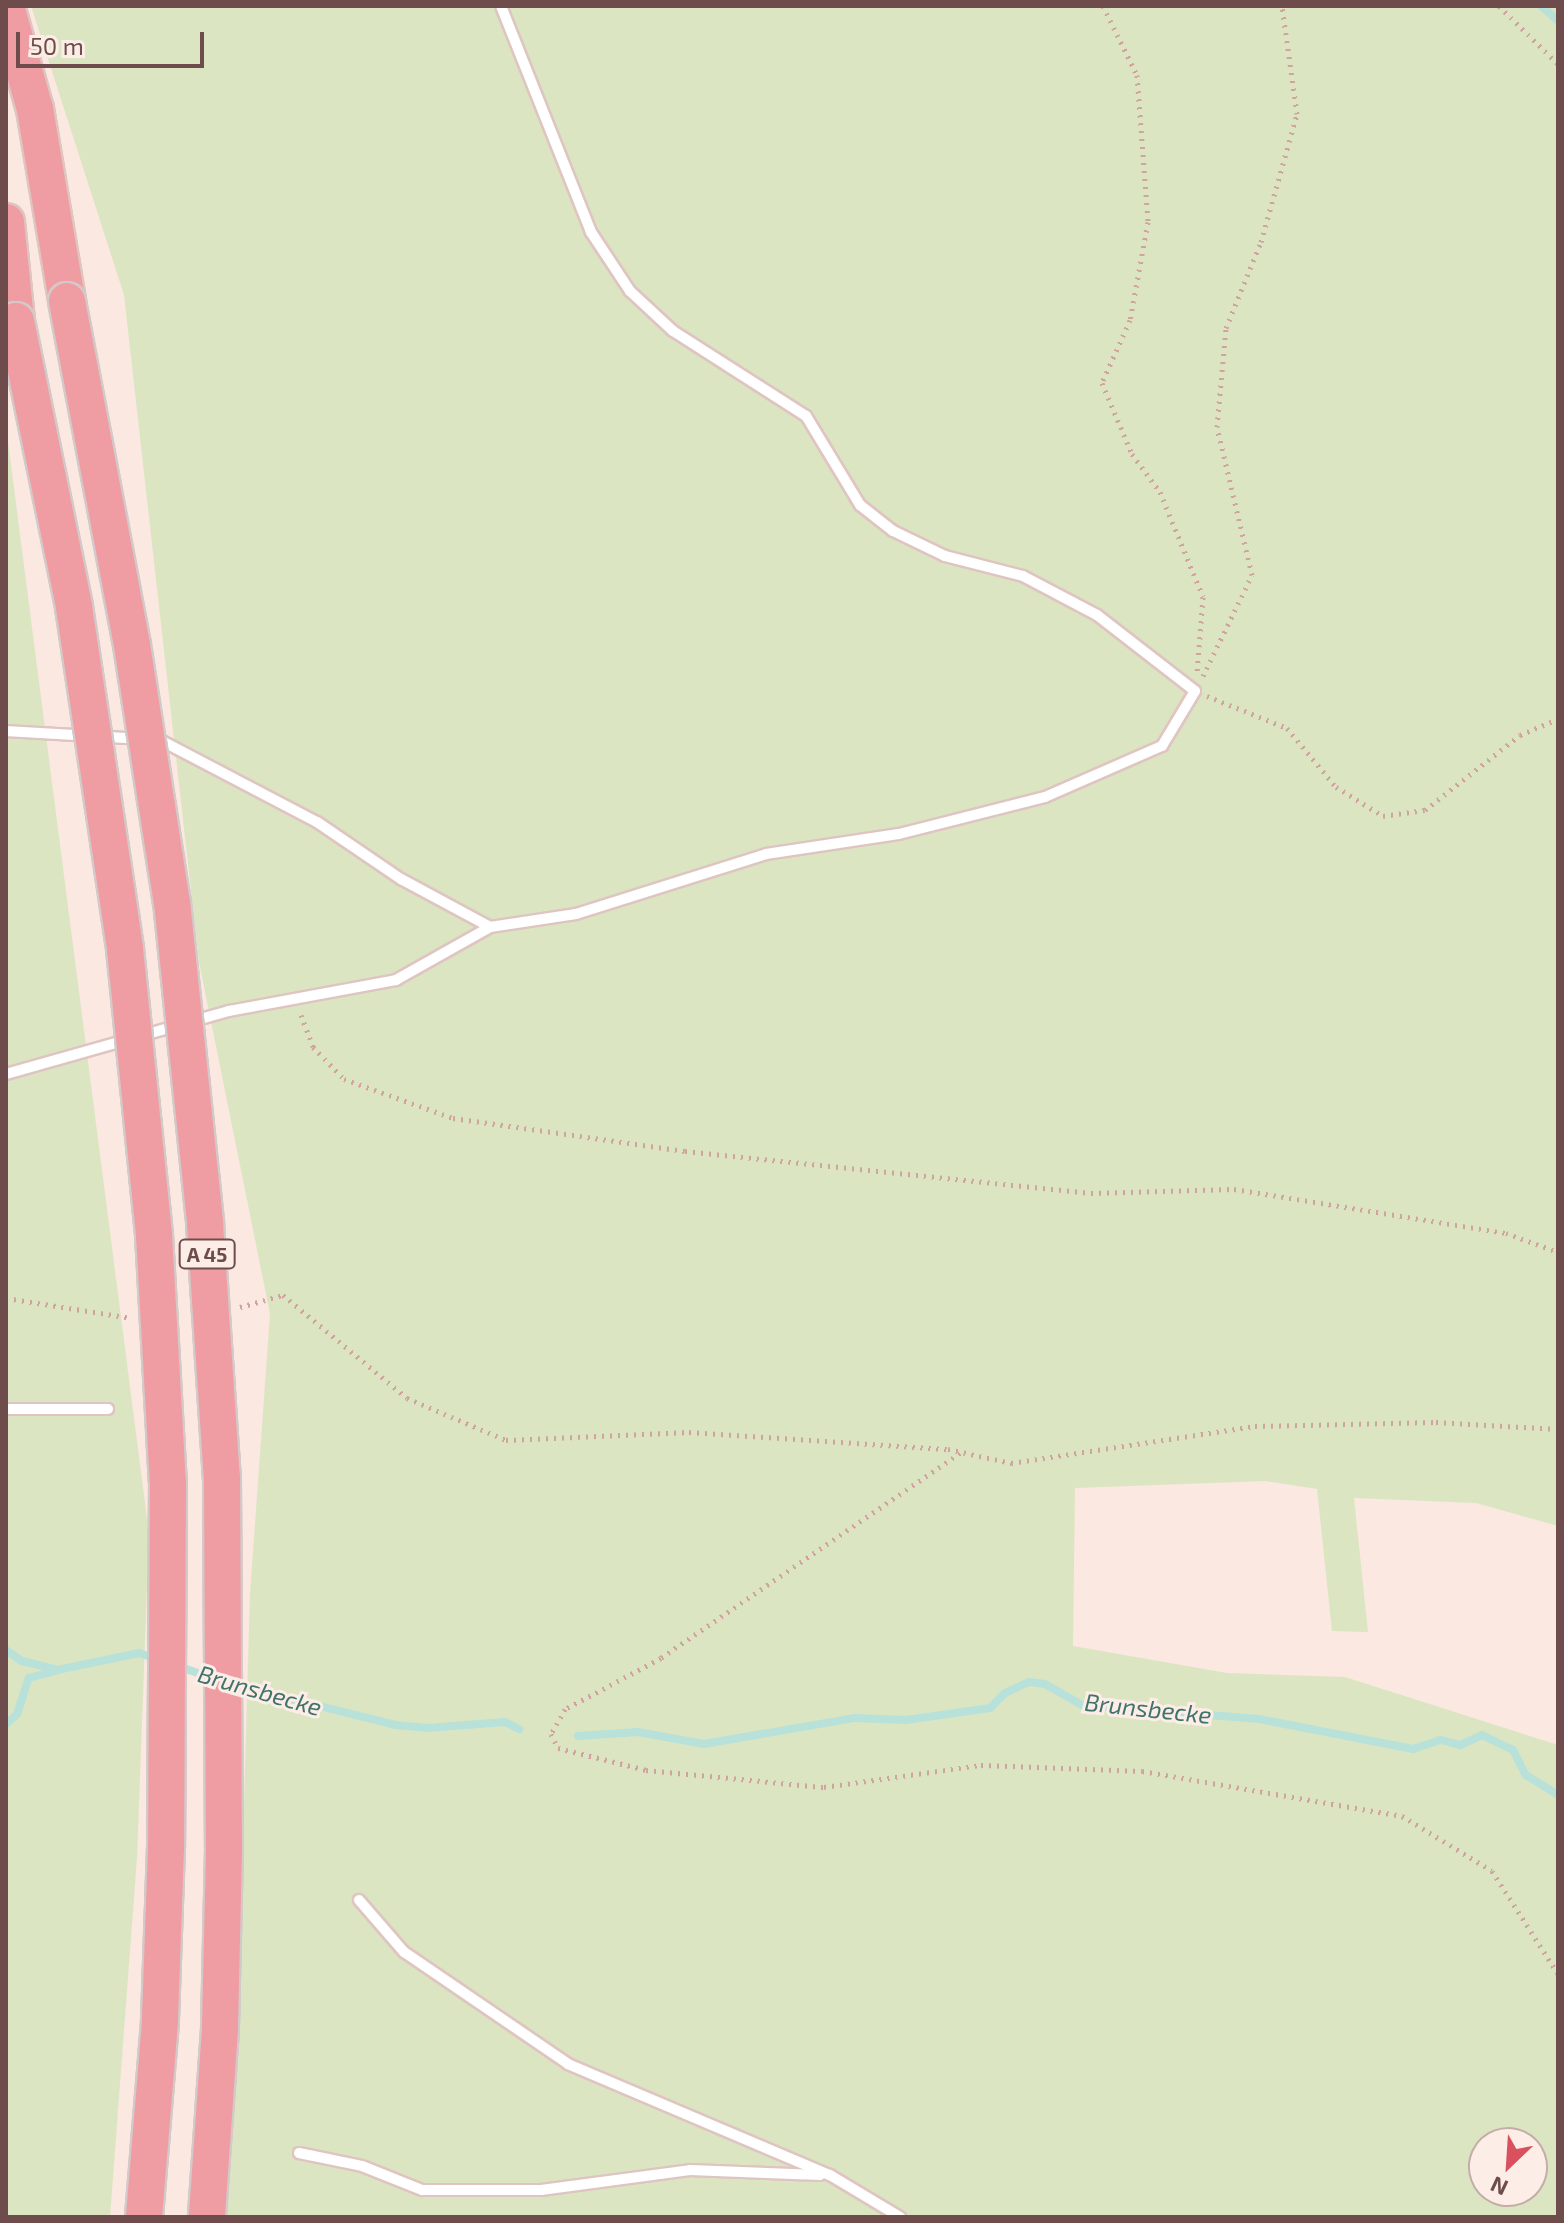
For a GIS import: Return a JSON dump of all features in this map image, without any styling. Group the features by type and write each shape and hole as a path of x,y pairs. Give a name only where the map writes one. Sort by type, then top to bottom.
{"highway":[{"name":"A 45","path":"6,6 35,109 67,301 132,645 172,902 206,1240 222,1478 224,1788 220,2029 207,2217"},
{"name":"A 45","path":"6,222 16,321 74,607 125,949 154,1235 168,1482 167,1802 160,2022 144,2217"}],"lane":[{"path":"6,1074 229,1011 396,980 490,927 576,914 766,854 899,834 1045,797 1162,746 1195,691 1085,608 1023,576 945,556 893,531 860,505 806,416 673,331 630,291 591,232 501,6"},
{"path":"6,731 160,740 317,822 401,879 490,927"},
{"path":"6,1409 108,1409"},
{"path":"359,1900 404,1952 568,2064 830,2175 900,2217"},
{"path":"299,2153 362,2166 422,2190 541,2190 690,2170 830,2175"}],"path":[{"path":"1103,6 1137,75 1148,222 1130,320 1102,383 1132,454 1160,492 1203,597 1195,691"},
{"path":"1195,691 1252,575 1217,427 1226,328 1261,242 1297,114 1282,6"},
{"path":"1499,6 1558,64"},
{"path":"1195,691 1287,728 1336,787 1383,816 1425,810 1520,735 1558,719"},
{"path":"296,999 313,1047 344,1079 453,1118 700,1152 1091,1193 1234,1189 1506,1233 1558,1252"},
{"path":"231,1309 283,1295 407,1398 506,1440 689,1432 961,1452 1011,1463 1255,1426 1436,1422 1558,1429"},
{"path":"6,1298 134,1318"},
{"path":"961,1452 661,1658 565,1709 551,1734 558,1748 646,1770 824,1787 981,1765 1142,1771 1402,1816 1492,1871 1558,1974"}],"green space":[{"path":"31,6 1558,6 1558,1526 1476,1503 1354,1498 1368,1632 1332,1631 1317,1489 1266,1481 1075,1488 1073,1646 1227,1673 1345,1677 1558,1745 1558,2217 223,2217 239,1978 250,1593 270,1314 199,962 124,295"},
{"path":"6,426 149,1534 137,1858 110,2217 6,2217"}],"waterway":[{"path":"1541,6 1558,21"},
{"name":"Brunsbecke","path":"6,1650 22,1661 57,1670 139,1653 158,1659"},
{"name":"Brunsbecke","path":"175,1665 215,1679"},
{"path":"6,1724 17,1714 29,1678 55,1671"},
{"name":"Brunsbecke","path":"578,1736 638,1732 704,1744 854,1718 906,1720 990,1708 1005,1693 1029,1682 1045,1684 1082,1705 1259,1719 1413,1749 1441,1740 1460,1745 1482,1735 1513,1750 1526,1775 1558,1795"},
{"name":"Brunsbecke","path":"231,1684 395,1725 428,1728 505,1722 519,1729"}]}
